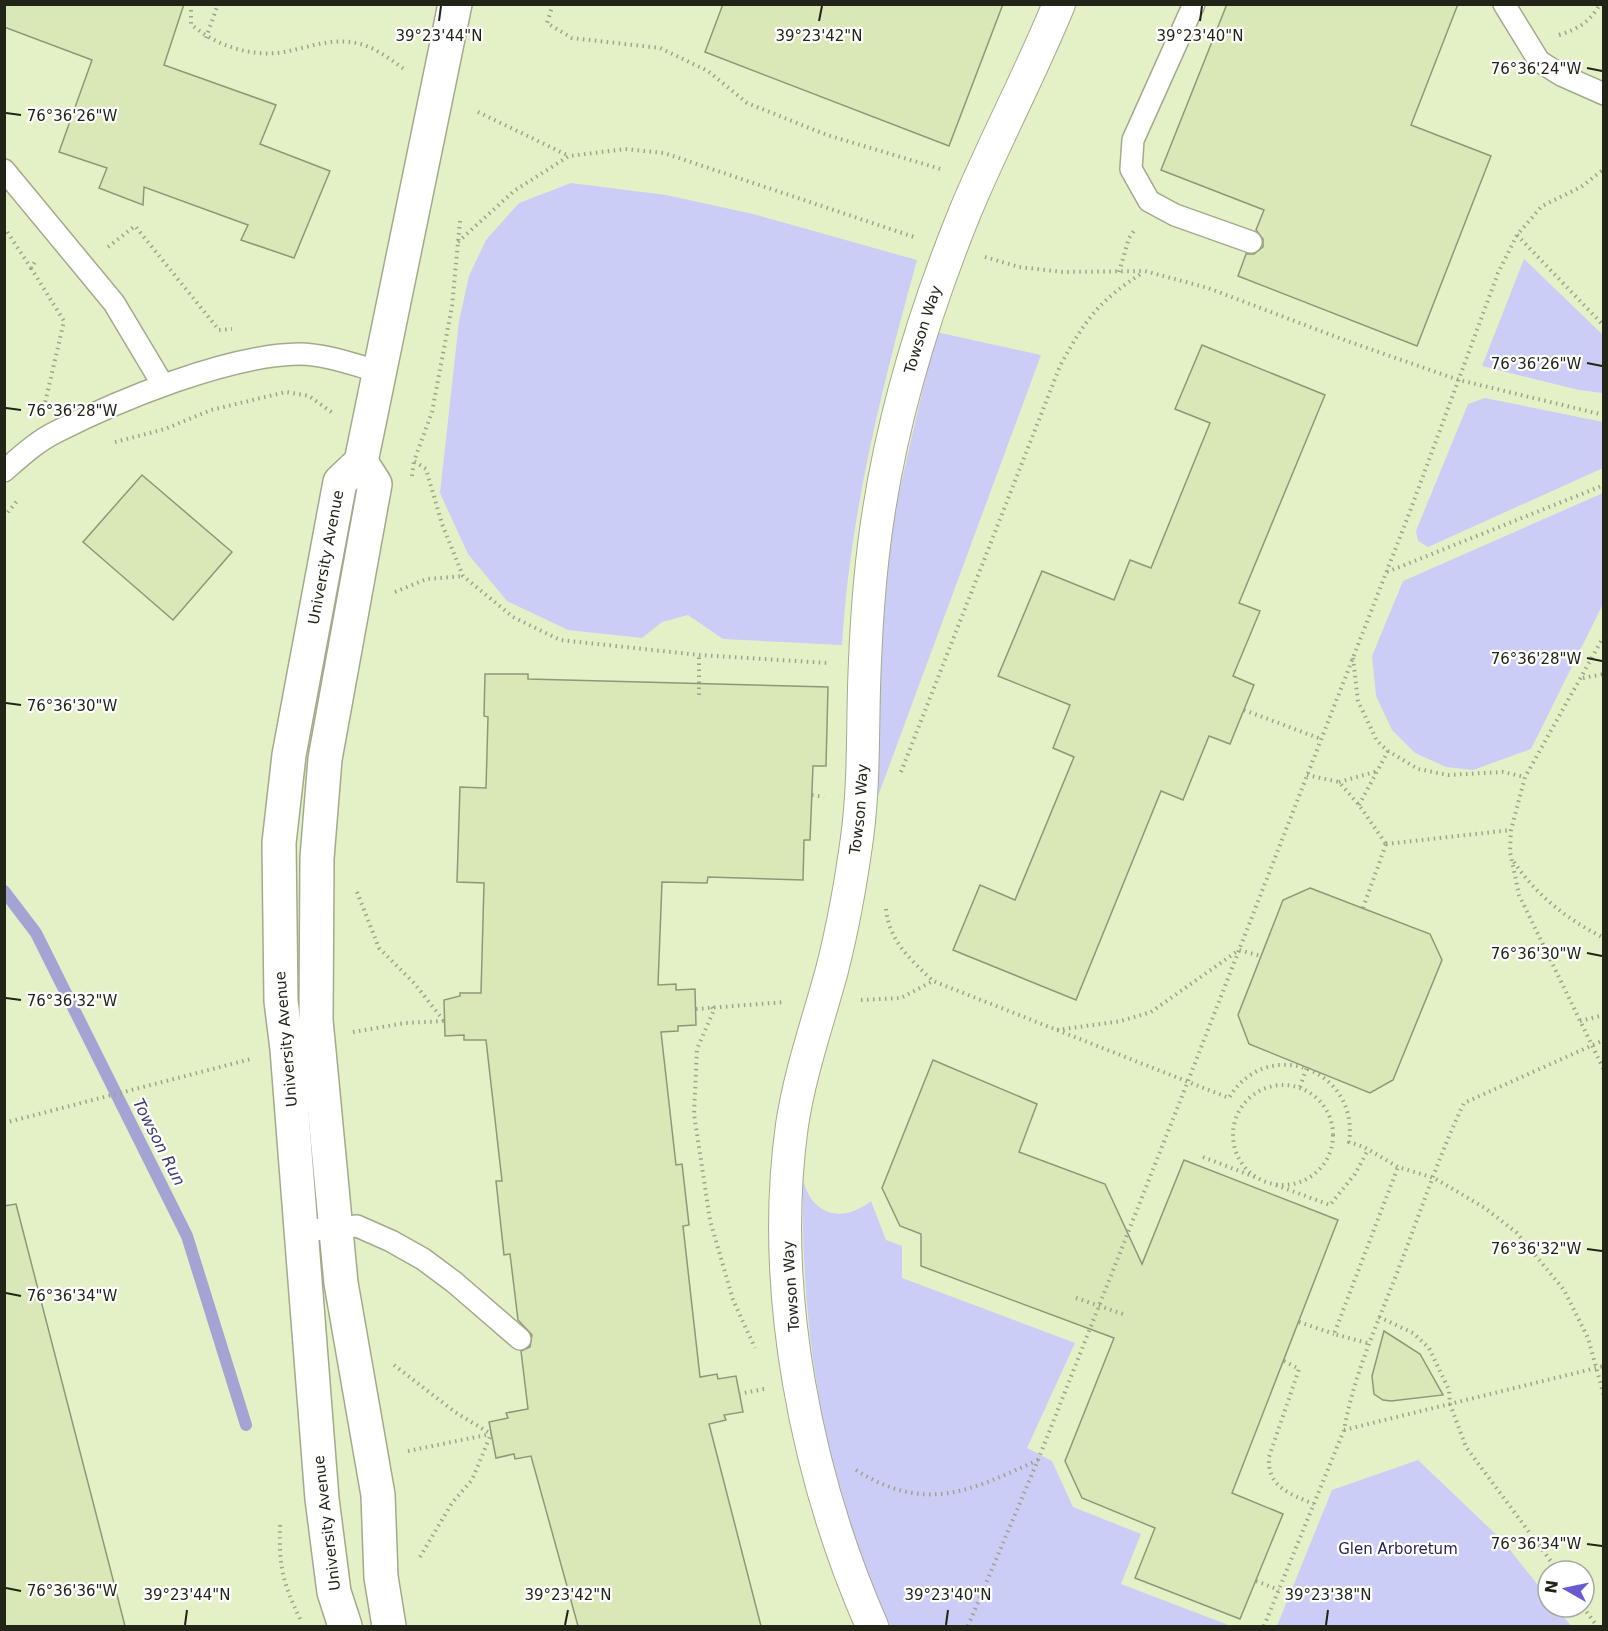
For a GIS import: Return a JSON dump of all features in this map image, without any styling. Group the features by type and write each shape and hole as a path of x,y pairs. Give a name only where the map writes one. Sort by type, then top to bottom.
{"street":[{"path":"389,1626 381,1577 378,1495 341,1283 335,1228 316,1020 317,858 325,759 375,484 361,462 455,4"},
{"name":"Towson Way","path":"872,1626 832,1519 808,1425 798,1368 789,1281 787,1213 790,1145 805,1063 841,931 855,848 865,745 864,666 869,588 879,510 894,433 913,357 951,248 1059,4"},
{"name":"University Avenue","path":"345,1626 334,1592 322,1499 287,1049 281,1001 279,843 289,755 340,482 361,462"}],"lane":[{"path":"1194,4 1133,140 1131,169 1149,201 1175,215 1251,242"},
{"path":"1504,4 1539,61 1561,75 1604,94"},
{"path":"4,170 114,303 163,385"},
{"path":"4,471 54,433 163,385 246,361 300,354 380,372"},
{"path":"301,1231 357,1226 423,1259 520,1339"}],"path":[{"path":"191,4 191,24 206,38 256,52 278,53 327,41 352,42 375,49 410,73"},
{"path":"206,38 218,4"},
{"path":"553,4 547,23 572,38 660,48 708,70 747,103 827,135 980,179"},
{"path":"1529,45 1575,30 1593,18 1600,4"},
{"path":"478,112 569,156"},
{"path":"458,242 514,191 569,156 625,149 664,153 951,248 1018,267 1063,272 1145,271 1208,288 1347,341 1459,380 1604,415"},
{"path":"968,1626 1038,1460 1188,1081 1386,572 1498,273 1517,235 1542,206 1581,187 1604,170"},
{"path":"1119,272 1129,238 1149,201"},
{"path":"460,221 452,306 432,412 414,460 426,469 442,524 463,576 513,617 560,640 699,655 864,666"},
{"path":"102,252 135,226 219,330 243,327"},
{"path":"1517,235 1604,326"},
{"path":"31,268 64,321 44,409"},
{"path":"897,783 1060,366 1084,322 1113,291 1145,271"},
{"path":"108,444 165,429 211,410 286,392 309,396 335,416"},
{"path":"1386,572 1604,485"},
{"path":"4,517 23,493"},
{"path":"395,592 427,579 463,576"},
{"path":"393,604 396,583"},
{"path":"1604,636 1525,777 1511,830 1512,859 1519,895 1604,1070"},
{"path":"699,655 699,695"},
{"path":"1353,658 1358,701 1377,741 1388,751 1418,769 1448,775 1503,772 1525,777"},
{"path":"1582,678 1604,674"},
{"path":"1244,710 1321,739"},
{"path":"1359,805 1388,751"},
{"path":"1307,775 1339,782 1378,770"},
{"path":"1339,782 1359,805 1386,844"},
{"path":"1386,844 1511,830"},
{"path":"1363,908 1386,844"},
{"path":"1512,859 1534,890 1554,907 1604,938"},
{"path":"357,884 357,894 380,948 414,982 444,1022 405,1023 364,1030"},
{"path":"884,897 887,918 900,949 933,981 1229,1098 1249,1075 1268,1066 1287,1064 1307,1067 1326,1078 1340,1093 1348,1112 1349,1142 1398,1167 1434,1178 1485,1208 1516,1233 1537,1254 1564,1290 1588,1338 1604,1396"},
{"path":"1239,950 1261,956"},
{"path":"1056,1030 1121,1021 1151,1012 1239,950"},
{"path":"859,1000 901,998 933,981"},
{"path":"696,1009 712,1006 794,1002"},
{"path":"712,1006 714,1010 697,1049 694,1114 710,1220 733,1300 759,1358"},
{"path":"1580,1021 1604,1016"},
{"path":"1264,1626 1344,1430 1350,1395 1367,1343 1464,1103 1604,1040"},
{"path":"4,1123 255,1058"},
{"path":"1300,1087 1307,1067"},
{"path":"1279,1085 1300,1087 1313,1095 1328,1113 1334,1135 1330,1151 1323,1164 1312,1175 1299,1182 1283,1185 1268,1182 1244,1166 1233,1140 1234,1125 1247,1100 1258,1091 1279,1085"},
{"path":"1203,1157 1330,1205 1355,1174 1368,1150"},
{"path":"1334,1334 1398,1167"},
{"path":"1076,1298 1123,1314"},
{"path":"1379,1317 1413,1333 1429,1348 1449,1390 1450,1404 1466,1447 1549,1559"},
{"path":"1299,1323 1367,1343"},
{"path":"1284,1361 1299,1369 1269,1457 1268,1469 1281,1490 1314,1504"},
{"path":"390,1362 455,1412 491,1434"},
{"path":"1344,1430 1604,1366"},
{"path":"808,1425 856,1470 874,1481 915,1494 936,1496 968,1491 1038,1460"},
{"path":"408,1451 491,1434"},
{"path":"416,1564 452,1503 472,1480 491,1434"},
{"path":"280,1525 279,1565 290,1598 306,1626"},
{"path":"1256,1581 1279,1590"}],"shaded area":[{"path":"5,5 1603,5 1603,1626 5,1626"}],"green space":[{"path":"571,183 666,195 753,214 917,260 869,451 852,547 842,645 723,639 688,615 662,622 642,638 568,630 507,601 468,554 440,493 459,321 469,276 486,240 519,203"},
{"path":"1524,259 1603,335 1603,393 1579,390 1482,366"},
{"path":"936,332 1041,355 874,807 885,586 895,510"},
{"path":"1485,398 1603,422 1603,468 1428,547 1418,541 1416,531 1468,404"},
{"path":"1603,493 1603,604 1531,749 1473,770 1446,767 1415,753 1392,730 1376,696 1372,656 1403,581"},
{"path":"803,1179 813,1201 820,1208 829,1212 839,1214 849,1212 871,1201 886,1240 902,1246 902,1278 1075,1343 1027,1448 1052,1461 1073,1507 1141,1534 1121,1584 1231,1626 889,1626 848,1518 821,1407 806,1294"},
{"name":"Glen Arboretum","path":"1418,1460 1503,1541 1536,1583 1536,1619 1565,1619 1571,1626 1277,1626 1332,1490"}],"building":[{"path":"4,4 184,4 164,65 276,105 260,144 330,171 294,258 241,240 248,225 144,187 143,205 99,188 107,168 59,152 92,60 4,27"},
{"path":"723,4 1003,4 949,146 705,52"},
{"path":"1227,4 1458,4 1411,125 1491,156 1417,346 1238,276 1246,254 1254,254 1263,247 1263,239 1256,230 1264,210 1161,170"},
{"path":"1202,345 1325,395 1239,603 1260,611 1233,676 1254,685 1230,744 1209,736 1183,800 1161,791 1076,1000 953,950 980,885 1015,900 1074,757 1053,748 1070,705 998,676 1042,571 1114,600 1130,560 1151,568 1210,423 1175,409"},
{"path":"142,475 232,552 173,620 83,542"},
{"path":"485,674 528,674 528,679 828,687 826,766 813,766 810,840 804,840 803,880 708,877 707,883 662,882 658,985 676,984 676,990 695,989 696,1025 678,1026 678,1031 661,1032 676,1165 682,1164 689,1225 683,1226 700,1377 717,1374 718,1379 736,1376 743,1412 724,1415 726,1420 709,1424 761,1626 578,1626 531,1456 515,1459 514,1454 496,1458 489,1422 508,1418 506,1413 528,1409 521,1351 530,1347 532,1335 518,1320 510,1254 504,1255 496,1181 502,1181 486,1040 464,1040 464,1035 445,1036 444,1000 460,996 460,993 481,993 484,883 457,882 460,787 486,788 488,717 484,716"},
{"path":"1310,888 1430,934 1442,960 1393,1080 1370,1093 1249,1044 1238,1015 1283,900"},
{"path":"933,1060 1037,1104 1019,1152 1105,1184 1142,1264 1184,1160 1338,1220 1232,1493 1283,1514 1240,1619 1135,1578 1155,1528 1082,1498 1065,1461 1114,1338 921,1266 921,1234 900,1226 882,1188"},
{"path":"16,1204 125,1626 4,1626 4,1206"},
{"path":"1384,1331 1420,1354 1443,1395 1391,1401 1383,1400 1374,1394 1372,1376"}],"waterway":[{"name":"Towson Run","path":"4,891 36,933 187,1236 246,1425"}]}
